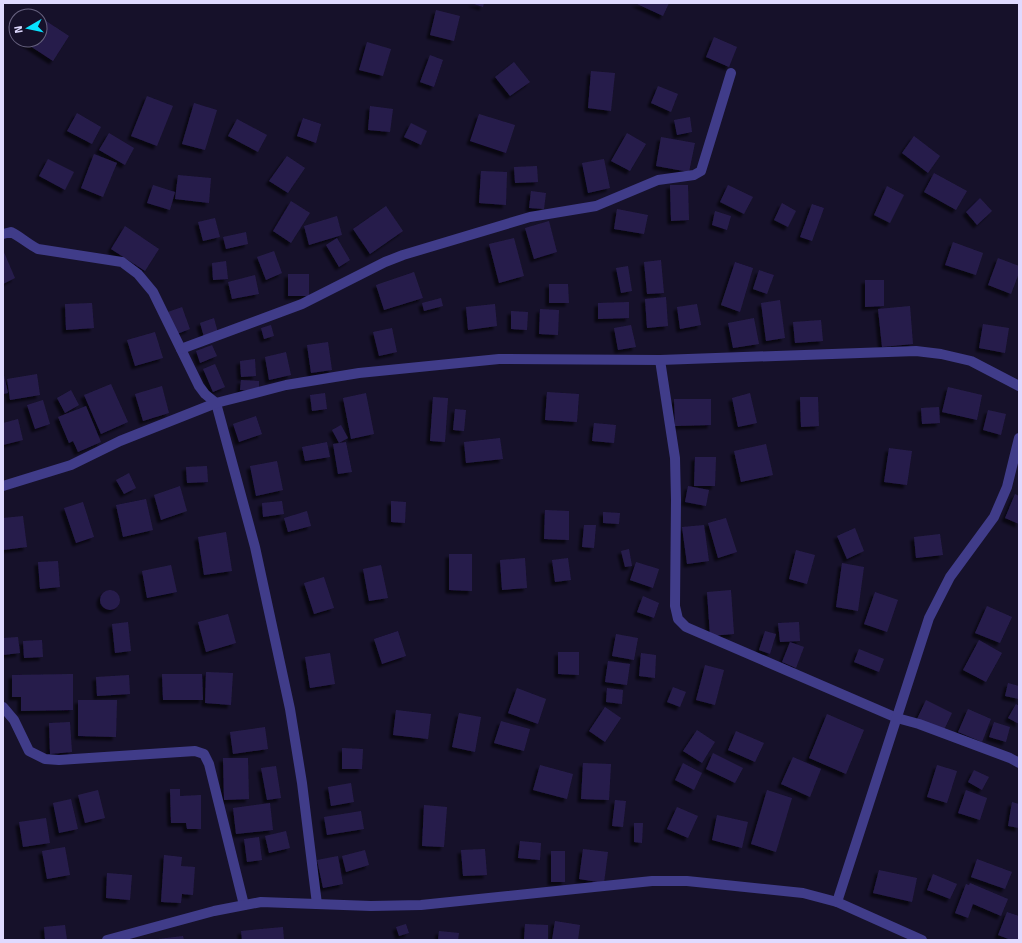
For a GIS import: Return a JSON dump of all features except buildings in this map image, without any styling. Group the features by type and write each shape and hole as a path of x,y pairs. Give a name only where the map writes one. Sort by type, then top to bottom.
{"street":[{"path":"181,349 302,304 402,255 530,218 596,206 658,180 694,176 701,171 731,73"},
{"path":"3,234 11,232 38,249 122,262 138,274 153,292 199,386 216,404 255,547 290,709 302,783 316,904"},
{"path":"3,486 71,465 120,441 216,404 286,385 359,373 499,359 660,360 916,351 941,354 971,361 1019,386"},
{"path":"660,360 675,458 675,606 678,619 686,627 897,718 919,724 1010,758 1019,763"},
{"path":"837,902 929,618 950,577 994,517 1007,487 1019,438"},
{"path":"3,707 14,720 30,752 45,759 60,760 195,751 204,754 209,764 244,905"},
{"path":"107,940 214,911 261,902 371,906 421,904 652,881 687,881 726,884 803,893 837,902 922,940"}]}
